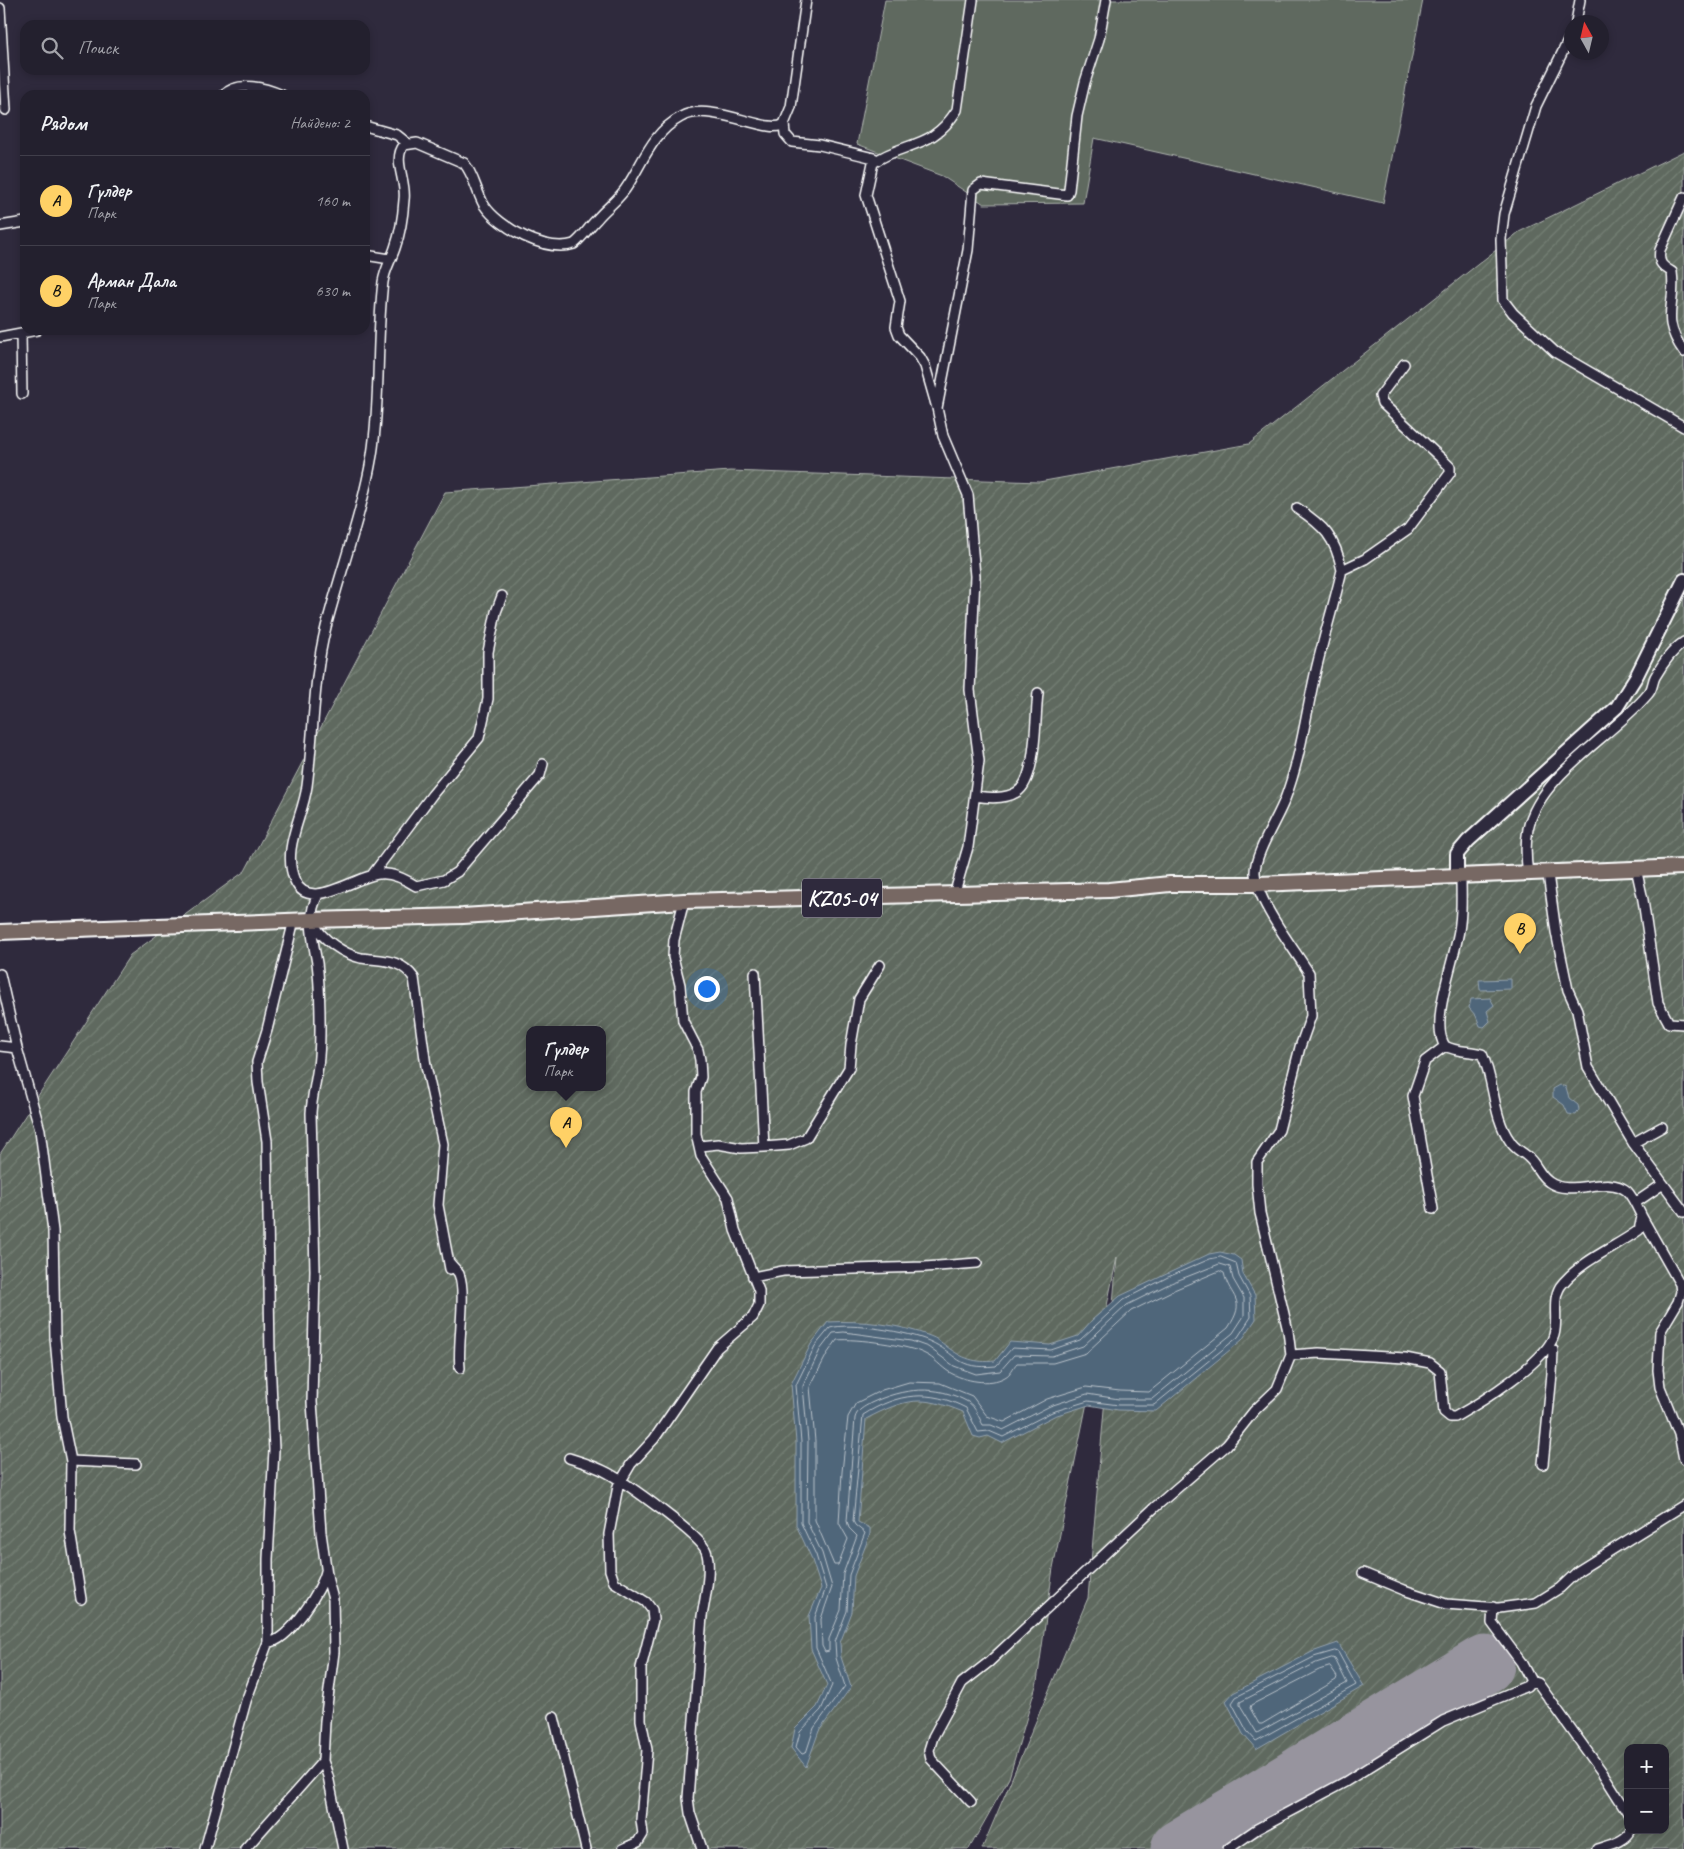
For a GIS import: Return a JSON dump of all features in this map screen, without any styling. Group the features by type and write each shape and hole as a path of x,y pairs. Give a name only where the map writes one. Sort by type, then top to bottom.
{"main road":[{"name":"KZ05-04","path":"0,932 294,920 463,916 684,902 1110,890 1170,884 1257,884 1548,874 1684,867"}],"street":[{"path":"806,0 791,108 784,124 785,134 792,142 820,145 874,158 867,181 866,195 900,301 896,327 899,335 920,357 925,366 943,436 968,495 976,576 970,690 978,760 968,847 954,895"},
{"path":"873,163 886,155 920,144 934,136 948,124 957,110 973,0"},
{"path":"937,408 968,250 973,190 981,184 1067,195 1077,116 1085,82 1099,39 1106,0"},
{"path":"1577,15 1580,0"},
{"path":"0,8 6,110"},
{"path":"1564,49 1536,106 1504,214 1501,239 1503,300 1513,313 1555,352 1684,427"},
{"path":"231,90 242,87 265,90"},
{"path":"543,764 540,775 457,872 444,880 416,886 390,874 372,875 318,895 307,893 298,887 291,864 291,846 307,788 320,656 326,627 360,512 372,453 384,280 397,242 404,202 405,186 398,161 398,153 406,143 413,142 464,163 490,214 522,235 547,245 565,247 580,240 599,217 622,195 653,141 681,116 693,111 708,112 750,120 772,128 784,124"},
{"path":"370,127 398,135 406,143"},
{"path":"1684,197 1660,250 1658,259 1661,265 1672,272 1670,325 1673,335 1684,352"},
{"path":"0,226 20,223"},
{"path":"370,256 390,259"},
{"path":"0,337 20,334"},
{"path":"21,335 22,394"},
{"path":"1342,570 1365,559 1408,530 1450,473 1450,467 1382,403 1380,396 1383,390 1404,364"},
{"path":"971,1802 931,1759 929,1750 948,1708 962,1683 989,1662 1140,1521 1227,1445 1254,1411 1277,1390 1291,1355 1288,1331 1260,1213 1256,1184 1257,1162 1279,1130 1300,1047 1311,1016 1310,980 1309,973 1278,925 1257,884 1256,862 1285,799 1295,768 1316,672 1342,570 1337,554 1321,524 1297,508"},
{"path":"1684,580 1626,695 1603,720 1468,841 1457,854 1460,924 1443,991 1440,1032 1441,1040 1445,1046 1457,1052 1482,1054 1503,1129 1517,1150 1530,1159 1542,1177 1551,1184 1564,1188 1609,1185 1621,1187 1628,1192 1680,1284 1681,1292 1678,1302 1660,1332 1658,1370 1660,1387 1679,1434 1684,1459"},
{"path":"372,875 432,795 479,738 488,699 488,652 496,612 502,596"},
{"path":"1528,874 1526,855 1528,828 1540,798 1563,772 1619,726 1649,693 1654,679 1672,651 1684,642"},
{"path":"975,796 1007,796 1016,793 1024,785 1031,762 1038,693"},
{"path":"1636,868 1643,900 1658,1003 1669,1023 1684,1024"},
{"path":"1548,874 1556,932 1568,990 1577,1010 1584,1057 1594,1079 1633,1143 1663,1184 1681,1201 1684,1212"},
{"path":"318,895 312,905 311,920 317,964 319,1056 312,1092 311,1113 315,1270 312,1402 316,1487 326,1569 333,1599 334,1652 325,1721 323,1761 343,1849"},
{"path":"623,1849 638,1842 643,1834 641,1820 647,1750 641,1720 641,1668 653,1620 652,1610 646,1602 614,1582 610,1570 609,1534 620,1480 654,1439 717,1348 753,1316 759,1305 760,1292 735,1230 728,1198 701,1156 696,1134 696,1092 701,1077 700,1060 698,1050 683,1020 680,985 673,956 674,940 684,902"},
{"path":"204,1849 246,1700 268,1642 268,1559 274,1450 270,1340 267,1141 259,1090 257,1062 272,1012 294,920"},
{"path":"311,920 320,936 348,952 360,958 388,960 399,964 408,970 414,978 426,1066 443,1144 438,1205 449,1266 459,1275 461,1290 458,1351 460,1368"},
{"path":"700,1146 718,1144 741,1148 764,1147 789,1145 806,1138 825,1104 836,1092 849,1068 850,1045 859,999 880,965"},
{"path":"755,973 764,1147"},
{"path":"0,974 17,1048 40,1130 53,1231 55,1338 62,1417 71,1461 70,1531 81,1598"},
{"path":"0,1046 17,1048"},
{"path":"1433,1208 1414,1096 1425,1061 1445,1046"},
{"path":"1633,1143 1662,1127"},
{"path":"1634,1204 1663,1184"},
{"path":"1291,1355 1319,1353 1405,1358 1430,1363 1440,1371 1444,1412 1450,1417 1455,1417 1527,1368 1548,1347 1554,1337 1556,1299 1564,1282 1598,1254 1639,1230 1642,1217"},
{"path":"753,1276 783,1271 925,1267 976,1263"},
{"path":"1543,1464 1552,1374 1553,1350 1548,1347"},
{"path":"569,1458 589,1464 620,1480 685,1529 702,1544 707,1552 706,1587 688,1788 690,1813 702,1849"},
{"path":"71,1461 136,1464"},
{"path":"1363,1573 1404,1590 1446,1604 1493,1607 1536,1603 1560,1588 1578,1571 1684,1505"},
{"path":"268,1642 272,1643 298,1620 320,1586 326,1569"},
{"path":"1493,1607 1492,1623 1521,1662 1532,1681 1538,1683 1557,1709 1624,1807"},
{"path":"1228,1849 1257,1829 1345,1782 1443,1721 1527,1686 1532,1681"},
{"path":"554,1717 586,1849"},
{"path":"245,1849 323,1761"},
{"path":"1597,1849 1621,1841 1627,1834"}],"green space":[{"path":"885,0 1423,0 1383,203 1094,138 1083,203 984,204 942,176 857,144"},
{"path":"1684,151 1684,1849 982,1849 1088,1598 1117,1257 1053,1568 1037,1682 1009,1778 969,1849 0,1849 0,1154 130,955 245,871 445,492 730,471 1039,482 1249,444 1519,232"}],"water":[{"path":"1511,979 1511,989 1480,990 1479,980"},
{"path":"1490,998 1494,1005 1487,1011 1490,1021 1484,1027 1480,1026 1476,1016 1469,1008 1471,999"},
{"path":"1560,1085 1566,1087 1569,1098 1578,1105 1579,1110 1576,1115 1568,1114 1564,1105 1553,1097 1553,1089"},
{"path":"1220,1252 1234,1255 1241,1260 1243,1274 1255,1295 1256,1319 1242,1340 1156,1411 1118,1410 1089,1405 1054,1416 1002,1443 988,1436 980,1438 973,1436 963,1412 925,1401 903,1403 866,1419 858,1522 870,1528 870,1534 854,1576 852,1612 840,1643 841,1657 851,1687 819,1731 806,1767 791,1748 795,1729 817,1707 827,1685 811,1649 809,1616 821,1588 811,1557 796,1525 796,1442 791,1384 811,1344 828,1322 867,1322 906,1328 934,1338 969,1359 995,1361 1010,1342 1050,1345 1078,1336 1092,1320 1120,1296 1209,1254"},
{"path":"1338,1643 1364,1686 1256,1749 1243,1734 1226,1701 1233,1693 1312,1652"},
{"path":"1229,1789 1232,1791 1233,1800 1201,1814 1196,1807 1200,1803"}],"runway":[{"path":"1180,1849 1485,1664"}],"place":[{"name":"Арман Дала","path":"1520,954"},
{"name":"Гүлдер","path":"566,1148"}]}
